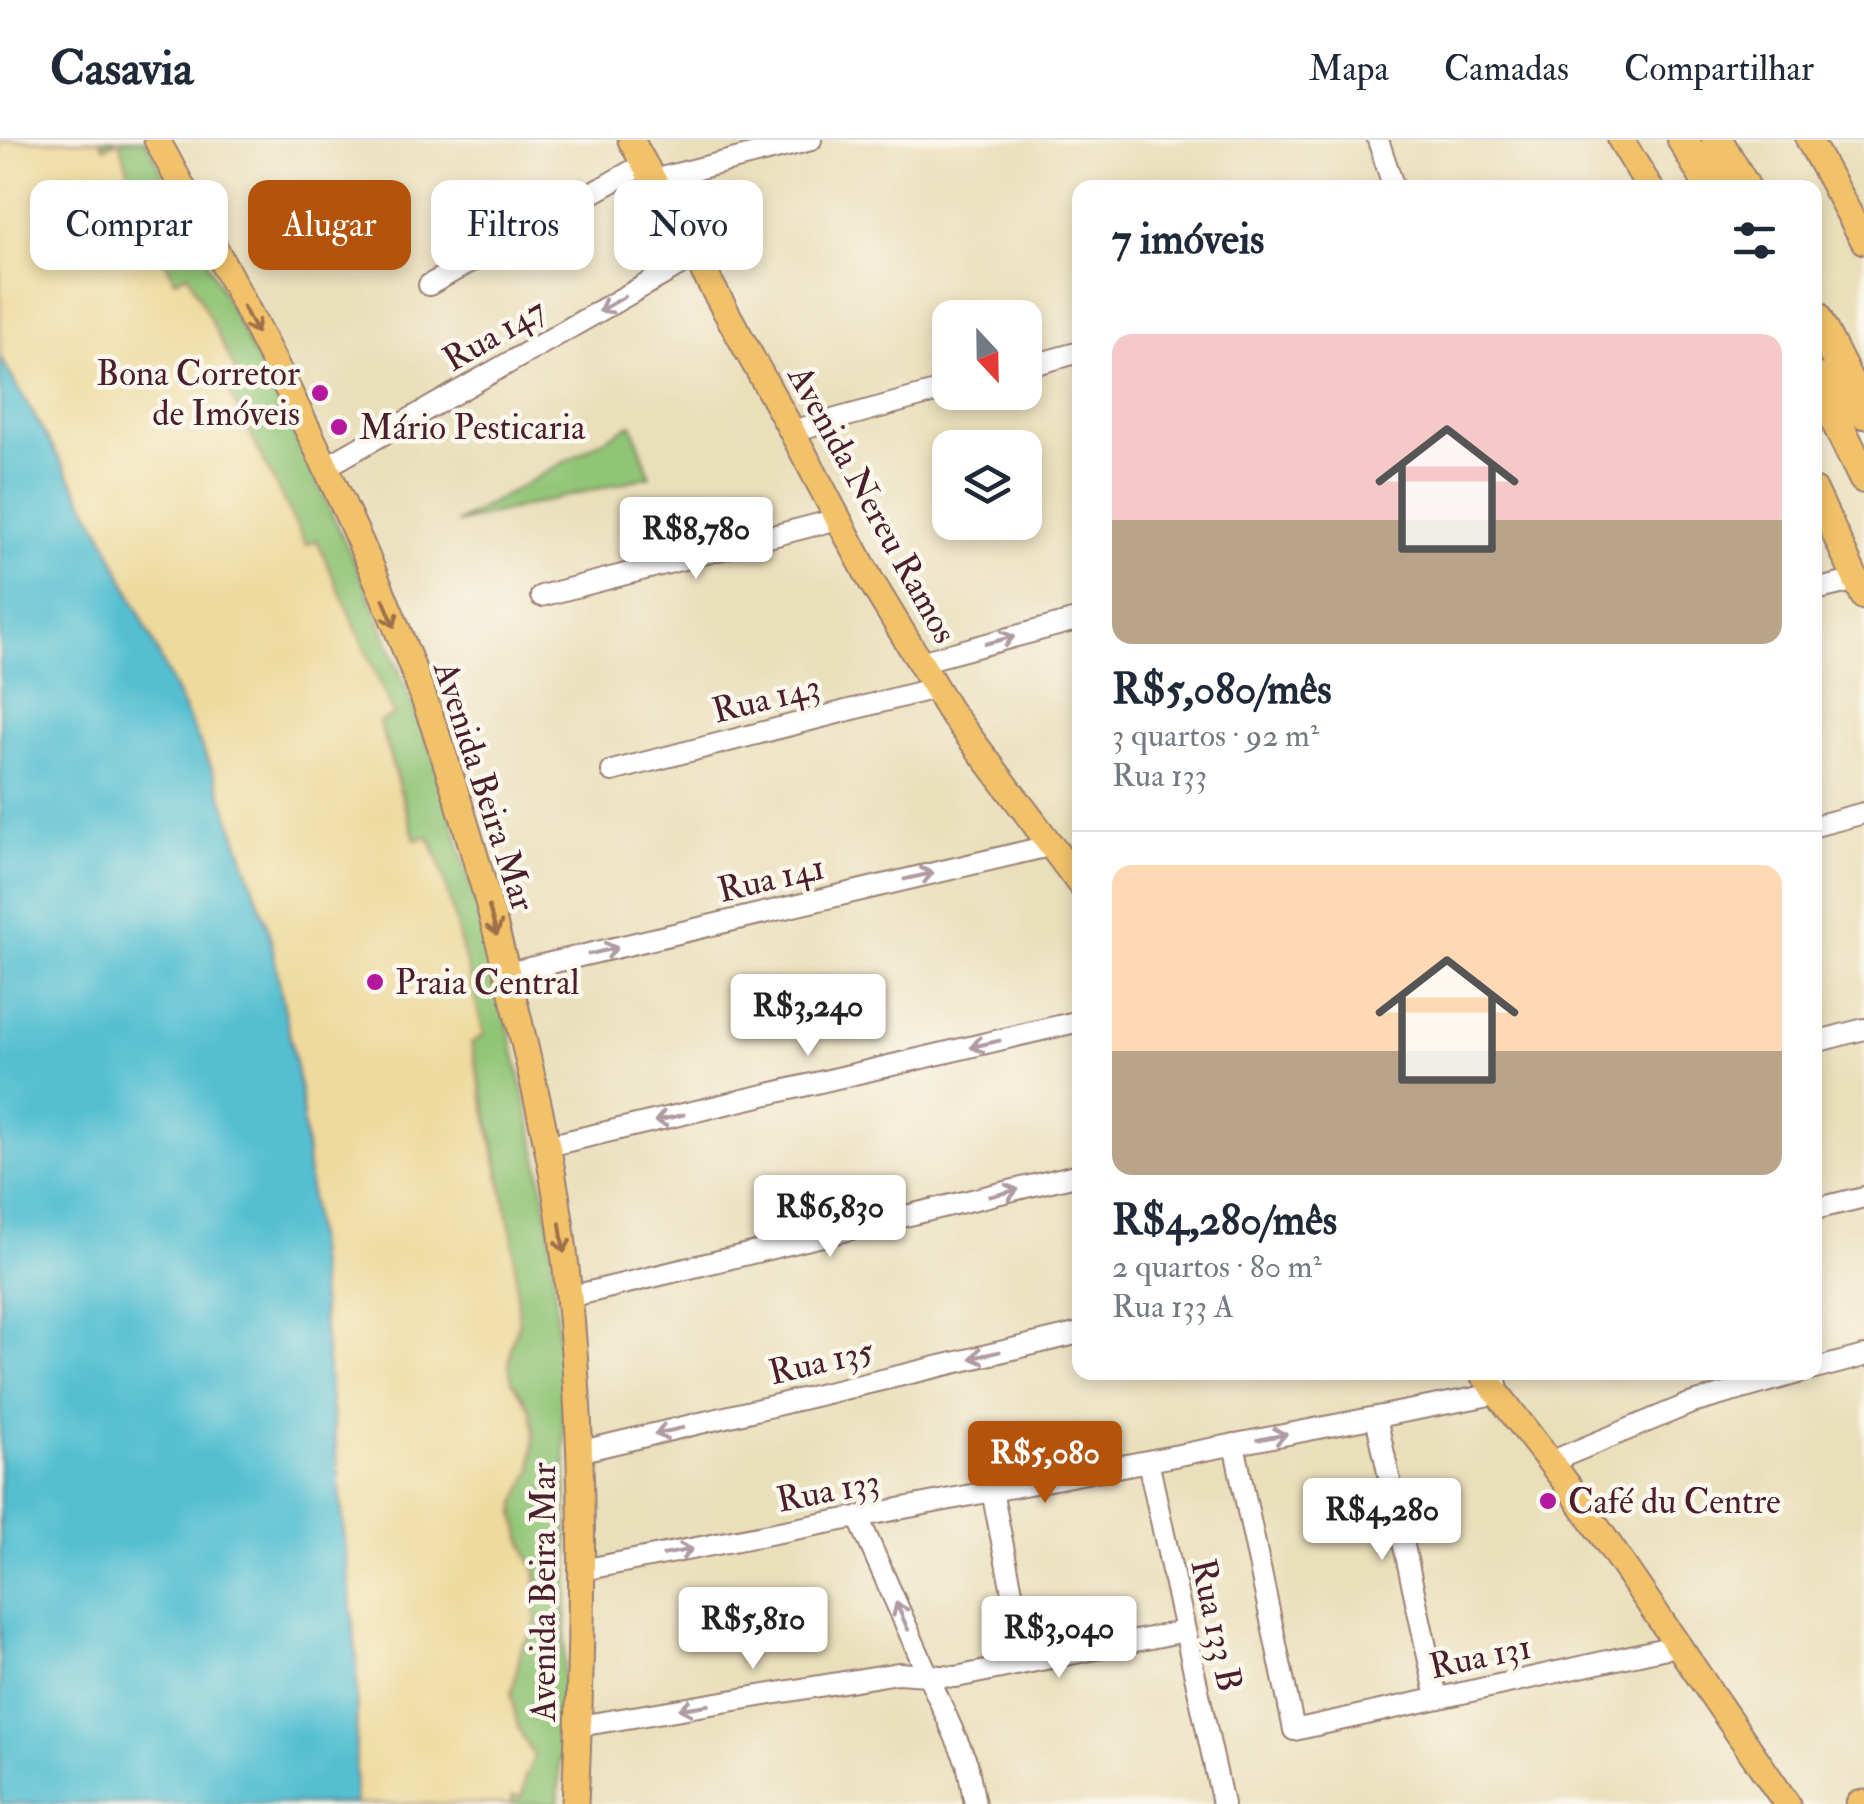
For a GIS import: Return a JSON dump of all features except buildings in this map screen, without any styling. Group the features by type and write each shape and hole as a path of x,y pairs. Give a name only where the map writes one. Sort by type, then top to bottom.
{"highway":[{"path":"1683,140 1706,180"},
{"path":"1717,140 1740,180"},
{"path":"1822,330 1864,413"},
{"path":"1822,392 1864,478"}],"main road":[{"name":"Avenida Beira Mar","path":"156,140 324,468 370,568 444,756 508,974 547,1146 569,1298 582,1570 575,1804"},
{"name":"Avenida Nereu Ramos","path":"631,140 653,180"},
{"path":"1621,140 1645,180"},
{"path":"1809,140 1864,241"},
{"name":"Avenida Nereu Ramos","path":"704,270 871,582 1000,782 1072,874"},
{"path":"1822,506 1860,588"},
{"path":"1497,1383 1787,1804"}],"street":[{"path":"429,285 649,172 812,140"},
{"path":"1378,140 1391,180"},
{"name":"Rua 147","path":"324,468 671,270"},
{"path":"1042,362 1072,354"},
{"path":"792,430 932,393"},
{"path":"540,596 838,519"},
{"path":"1822,590 1860,588"},
{"path":"920,662 1072,620"},
{"name":"Rua 143","path":"612,771 936,688"},
{"path":"1822,824 1864,812"},
{"name":"Rua 141","path":"508,974 1049,846"},
{"path":"547,1146 1072,1024"},
{"path":"1822,1040 1864,1028"},
{"path":"569,1298 1072,1176"},
{"path":"1822,1208 1864,1196"},
{"name":"Rua 135","path":"578,1452 1072,1334"},
{"path":"1822,1367 1864,1356"},
{"path":"1550,1462 1689,1404 1774,1380"},
{"name":"Rua 133","path":"582,1570 1376,1416 1497,1383"},
{"path":"1376,1416 1437,1698"},
{"name":"Rua 131","path":"1234,1444 1294,1730 1680,1645"},
{"name":"Rua 133 B","path":"1148,1461 1223,1804"},
{"path":"992,1491 1026,1662"},
{"path":"858,1517 967,1763 974,1804"},
{"path":"578,1726 898,1673 956,1676 1185,1632"}],"green space":[{"path":"100,140 146,140 166,180 133,180 119,141 104,148"},
{"path":"170,270 211,270 305,456 366,587 433,755 491,953 533,1133 550,1229 555,1292 566,1463 568,1576 558,1804 512,1801 513,1795 522,1796 525,1776 534,1757 518,1728 511,1695 522,1646 533,1633 538,1590 536,1569 528,1557 515,1516 517,1500 532,1470 534,1432 525,1400 512,1381 509,1367 519,1322 500,1171 471,1043 484,1034 440,864 430,837 416,840 379,721 393,715 317,541 306,546 223,381 237,374 187,274 175,280"},
{"path":"632,424 650,476 456,523"}],"sand":[{"name":"Praia Central","path":"0,140 100,140 104,148 119,140 133,180 30,180 30,270 170,270 175,280 188,274 237,374 224,382 306,545 317,540 394,715 379,722 415,840 429,837 440,864 484,1034 471,1043 513,1239 519,1322 509,1367 512,1381 530,1409 534,1432 532,1470 517,1500 515,1516 528,1557 536,1569 533,1633 522,1646 511,1695 518,1728 534,1757 522,1797 513,1796 516,1804 355,1804 357,1664 300,1089 269,931 215,776 101,531 0,357"}],"water":[{"path":"0,357 101,531 215,776 269,931 300,1089 357,1664 355,1804 0,1804"}],"place":[{"name":"Bona Corretor de Imóveis","path":"320,393"},
{"name":"Mário Pesticaria","path":"339,427"},
{"name":"Praia Central","path":"375,982"},
{"name":"Café du Centre","path":"1548,1501"}]}
